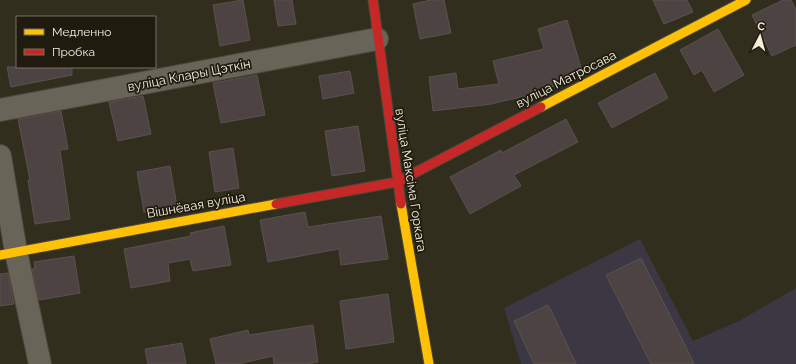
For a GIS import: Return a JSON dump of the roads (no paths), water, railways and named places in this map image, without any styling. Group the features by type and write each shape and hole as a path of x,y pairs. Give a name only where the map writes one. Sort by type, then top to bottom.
{"street":[{"name":"вуліца Максіма Горкага","path":"373,0 377,40 397,182 427,364"},
{"name":"вуліца Матросава","path":"397,182 746,0"},
{"name":"вуліца Клары Цэткін","path":"0,110 377,40"},
{"path":"0,156 8,253 40,364"},
{"name":"Вішнёвая вуліца","path":"8,253 397,182"}]}
